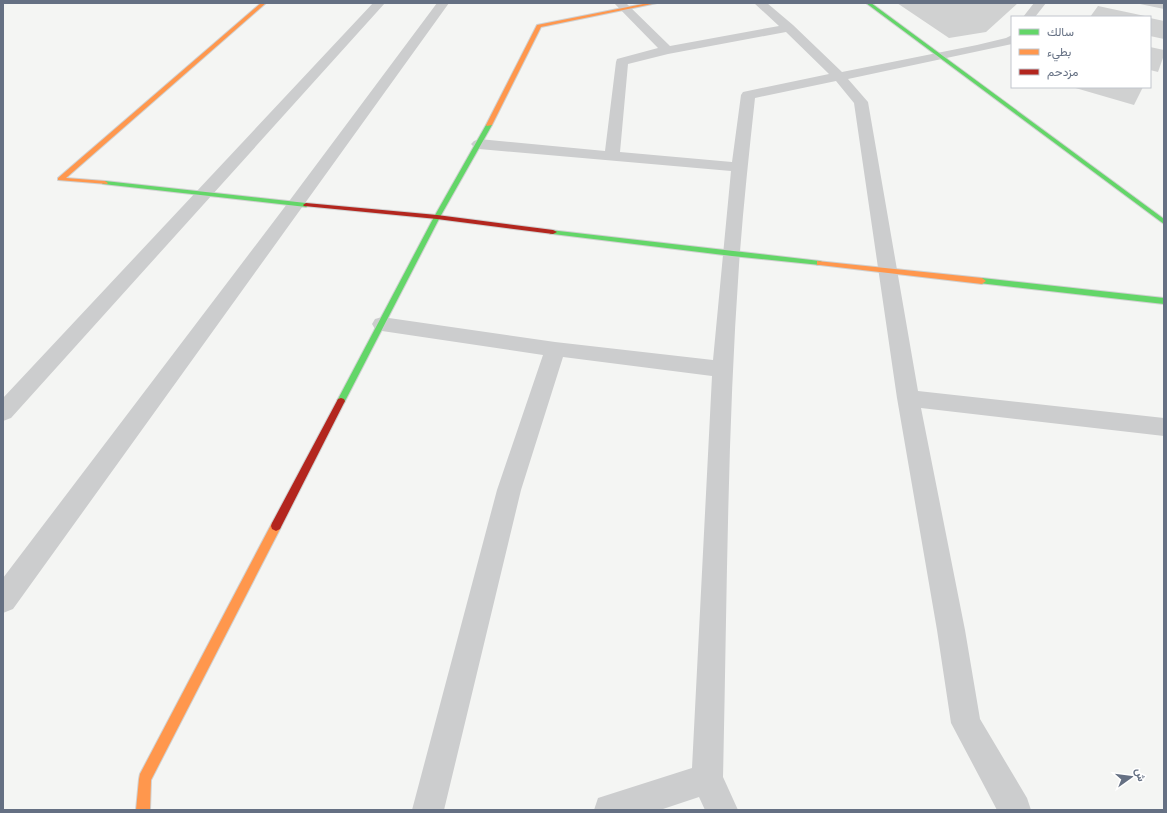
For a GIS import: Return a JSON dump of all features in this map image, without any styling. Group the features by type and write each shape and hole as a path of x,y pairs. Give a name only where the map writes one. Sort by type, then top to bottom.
{"street":[{"path":"264,3 60,179 204,193 296,204 437,217 732,254 887,270 1164,302"},
{"path":"3,412 379,3"},
{"path":"3,600 443,3"},
{"path":"143,810 145,779 437,217 479,144 539,26 622,5 655,3"},
{"path":"760,3 840,75 861,102 908,398 951,630 966,723 1015,810"},
{"path":"868,3 1164,222"},
{"path":"1030,16 1040,3"},
{"path":"622,5 667,50"},
{"path":"612,156 622,62 667,50 789,28"},
{"path":"722,810 707,779 723,369 739,167 748,95 840,75 942,57 1011,40"},
{"path":"479,144 739,167"},
{"path":"382,324 555,349 723,369"},
{"path":"428,810 509,490 555,349"},
{"path":"908,398 1164,427"},
{"path":"610,810 707,779"}],"building":[{"path":"897,3 1018,3 986,32 949,38"},
{"path":"1164,3 1164,9 1140,4"},
{"path":"1098,6 1145,16 1091,16"},
{"path":"1151,18 1164,21 1164,39 1151,36"},
{"path":"1151,47 1164,50 1164,55 1158,72 1151,70"},
{"path":"1075,88 1142,88 1134,105"}],"traffic: fast":[{"path":"868,3 1164,222"},
{"path":"341,401 437,217 489,125"},
{"path":"105,183 306,205"},
{"path":"553,232 732,254 820,263"},
{"path":"982,281 1164,301"}],"traffic: slow":[{"path":"105,183 60,179 264,3"},
{"path":"489,125 539,26 655,3"},
{"path":"820,263 982,281"},
{"path":"143,810 145,779 276,526"}],"traffic: jam":[{"path":"306,205 437,217 553,232"},
{"path":"276,526 341,401"}]}
